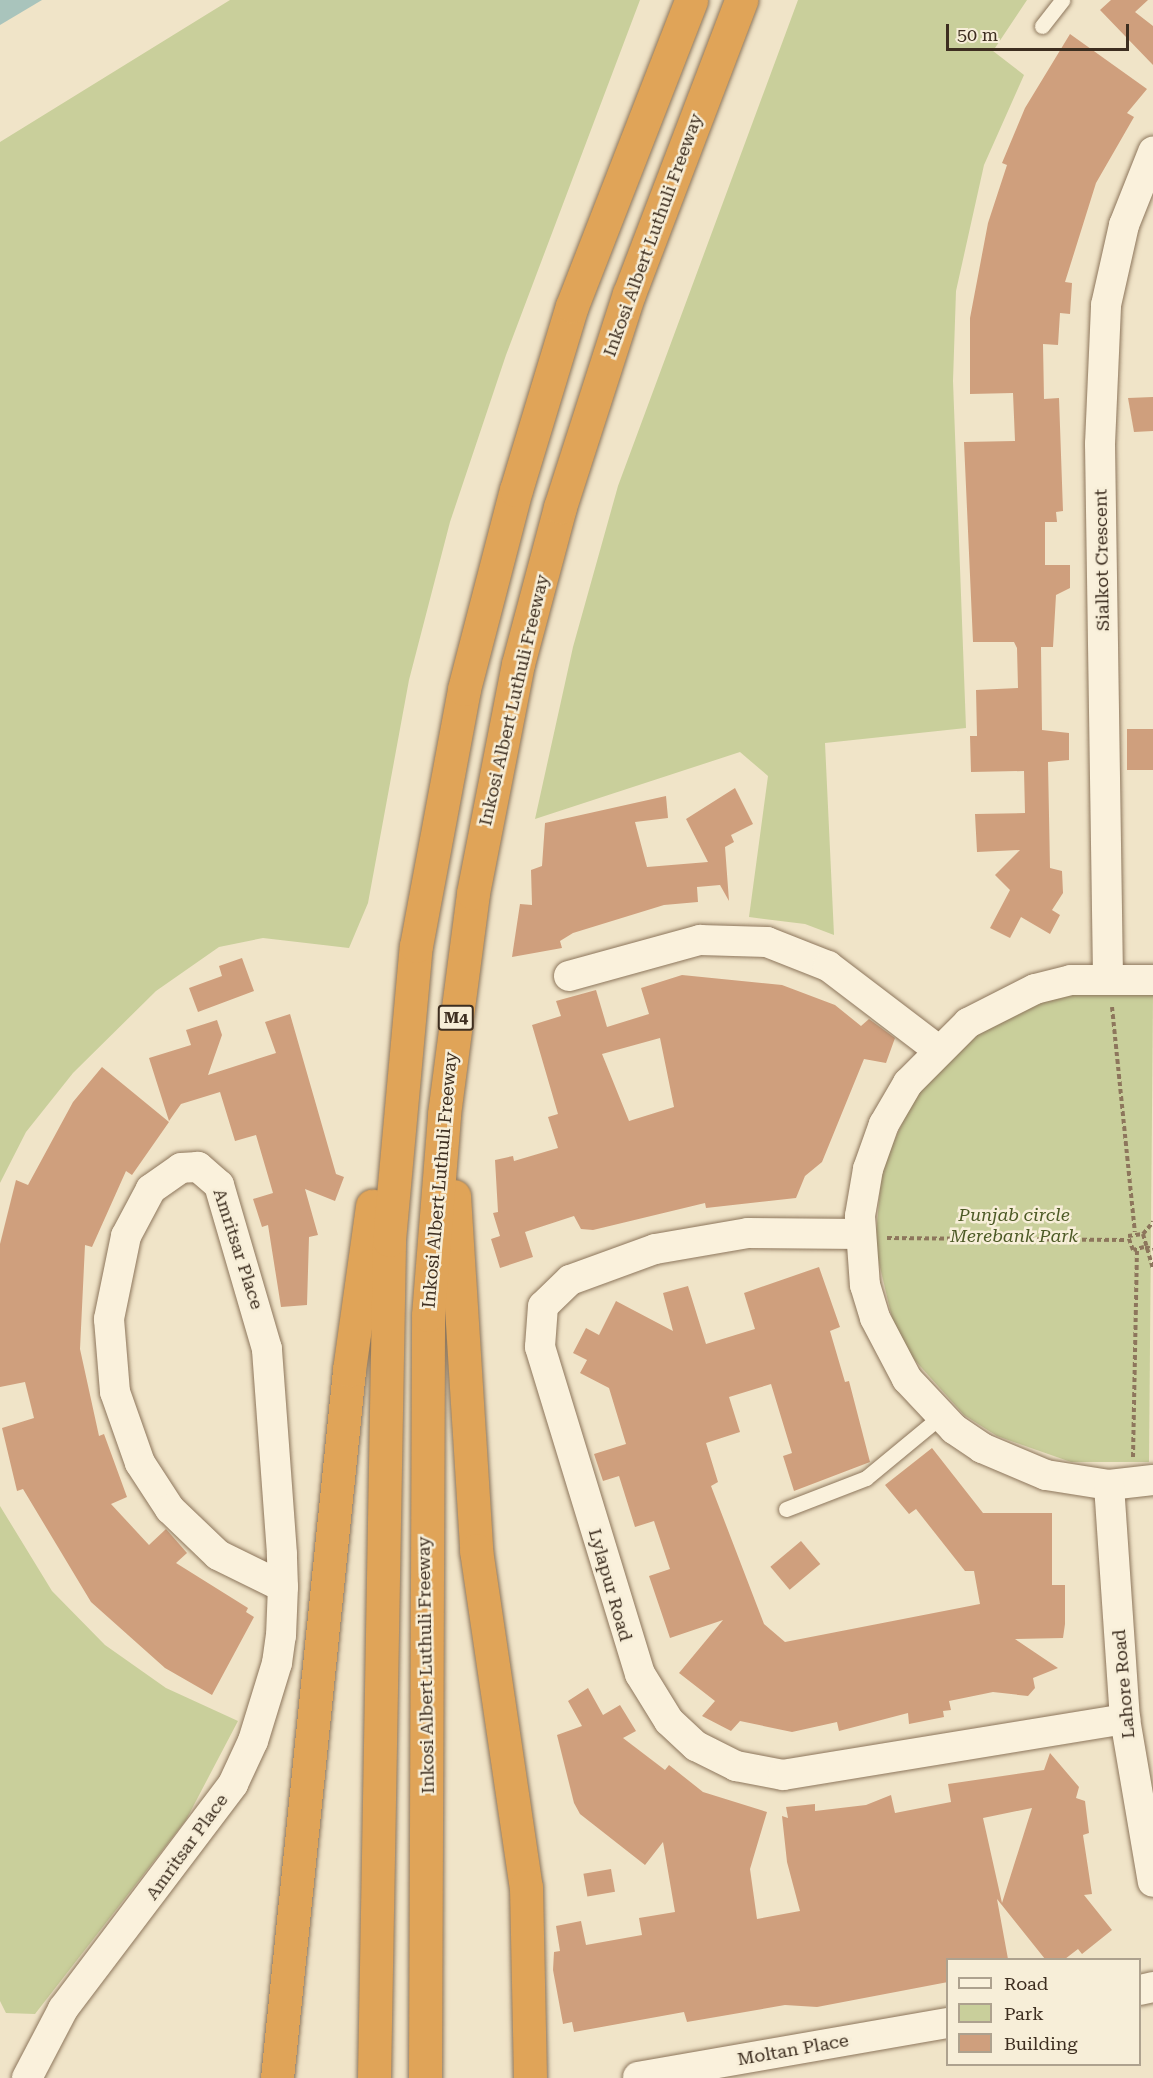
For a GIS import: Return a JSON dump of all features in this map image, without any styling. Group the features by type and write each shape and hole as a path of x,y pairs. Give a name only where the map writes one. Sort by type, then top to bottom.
{"highway":[{"name":"M4","path":"374,2078 388,1252 416,946 464,689 516,490 572,306 691,0"},
{"name":"Inkosi Albert Luthuli Freeway","path":"424,2078 428,1315 444,1114 492,789 560,507 629,294 741,0"},
{"path":"277,2078 349,1370 416,946"},
{"path":"444,1114 456,1217 459,1351 476,1550 526,1887 530,2078"}],"street":[{"name":"Sialkot Crescent","path":"1108,977 1100,444 1106,304 1124,225 1153,152"},
{"path":"569,976 700,940 767,942 828,966 937,1049"},
{"path":"1132,1483 1046,1476 1013,1464 941,1416 907,1379 875,1318 865,1285 861,1234 868,1169 884,1124 908,1083 937,1049 968,1023 1026,993 1108,977 1153,980"},
{"name":"Amritsar Place","path":"27,2078 63,2009 232,1784 253,1741 277,1663 283,1587 272,1378 258,1310 219,1185 198,1167 182,1168 151,1189 126,1236 109,1319 115,1392 136,1455 170,1509 218,1556 283,1587"},
{"name":"Lylapur Road","path":"861,1234 748,1233 655,1249 570,1280 543,1306 540,1347 640,1674 669,1721 696,1746 736,1766 783,1776 1125,1719"},
{"name":"Lahore Road","path":"1132,1483 1125,1719 1153,1882"},
{"name":"Moltan Place","path":"638,2077 946,2023"}],"lane":[{"path":"1042,26 1062,0"},
{"path":"786,1509 866,1478 941,1416"}],"path":[{"path":"1108,977 1135,1232"},
{"path":"1153,1222 1143,1234 1144,1246 1153,1269"},
{"path":"1135,1232 1143,1234"},
{"path":"861,1234 1126,1240 1135,1232"},
{"path":"1126,1240 1137,1251 1132,1483"},
{"path":"1144,1246 1153,1249"},
{"path":"1137,1251 1144,1246"}],"green space":[{"path":"230,0 640,0 506,355 450,522 409,680 368,903 349,948 263,938 219,947 156,991 73,1073 26,1132 0,1183 0,142"},
{"path":"798,0 1027,0 993,51 1024,75 984,165 956,291 953,381 966,728 825,743 834,935 805,924 749,917 768,776 740,752 535,819 573,647 618,486"},
{"name":"Punjab circle Merebank Park","path":"1074,992 1153,993 1149,1462 1071,1462 997,1436 964,1415 912,1357 893,1322 875,1246 882,1168 914,1097 967,1039 1036,1002"},
{"path":"0,1506 52,1591 105,1645 166,1688 238,1721 186,1820 35,2014 6,2013 0,2001"}],"water":[{"path":"0,0 42,0 0,25"}],"building":[{"path":"1111,0 1148,0 1135,12 1153,26 1153,65 1100,10"},
{"path":"1070,34 1147,89 1127,113 1134,117 1096,183 1065,282 1072,283 1070,314 1060,313 1058,345 1043,344 1044,399 1059,398 1063,511 1056,512 1057,522 1045,522 1045,565 1070,565 1070,588 1056,595 1053,647 1041,647 1042,730 1069,733 1069,760 1048,762 1050,868 1062,871 1063,893 1052,910 1060,915 1050,934 1021,917 1010,938 990,928 1010,890 995,875 1020,850 977,852 975,814 1025,813 1024,771 971,772 970,736 977,736 976,690 1018,688 1017,648 1014,642 973,642 964,442 1015,441 1013,393 970,394 970,318 988,223 1007,165 1002,163 1025,108"},
{"path":"1153,397 1153,431 1134,432 1128,398"},
{"path":"1127,729 1153,729 1153,770 1127,770"},
{"path":"735,788 753,824 731,835 734,842 725,847 729,901 720,885 697,887 698,902 664,905 573,933 560,941 562,948 512,957 520,904 532,905 531,870 542,866 545,823 666,796 668,818 635,822 647,867 708,862 686,819"},
{"path":"242,958 254,991 198,1012 189,988 222,976 219,966"},
{"path":"682,975 782,985 835,1005 861,1026 869,1019 895,1038 886,1063 864,1059 822,1162 805,1176 796,1198 706,1208 705,1203 593,1230 581,1229 574,1216 525,1232 533,1257 500,1268 491,1239 500,1236 493,1213 498,1212 495,1160 513,1156 514,1161 558,1148 548,1117 558,1114 532,1025 561,1016 556,1001 596,990 607,1027 649,1014 641,988","holes":["660,1038 674,1107 629,1121 602,1054"]},
{"path":"290,1014 336,1174 344,1177 335,1201 305,1189 318,1235 309,1237 307,1305 281,1307 268,1225 262,1227 253,1199 273,1193 256,1135 235,1141 220,1092 181,1104 169,1121 149,1058 191,1045 186,1030 217,1020 222,1035 208,1075 276,1053 265,1022"},
{"path":"102,1067 169,1122 132,1175 126,1171 92,1247 85,1245 80,1349 99,1436 104,1434 127,1497 111,1504 149,1545 166,1529 187,1553 176,1563 248,1608 246,1612 254,1617 212,1695 165,1668 91,1602 23,1489 17,1491 2,1428 34,1418 25,1382 0,1387 0,1244 16,1180 28,1185 73,1102"},
{"path":"819,1267 840,1327 830,1331 845,1382 849,1381 870,1462 794,1491 783,1456 792,1453 771,1384 729,1397 740,1432 706,1443 718,1482 711,1486 764,1624 785,1642 980,1604 974,1571 965,1571 916,1509 909,1514 885,1485 932,1448 983,1513 1052,1513 1052,1585 1065,1585 1065,1624 1063,1638 1015,1639 1058,1668 1033,1678 1035,1688 1028,1696 993,1692 949,1701 951,1710 943,1711 944,1717 909,1724 908,1713 839,1731 837,1722 792,1732 740,1721 731,1731 702,1716 715,1701 679,1673 723,1620 670,1638 649,1576 670,1569 654,1521 635,1527 619,1476 603,1481 594,1454 626,1444 609,1388 580,1373 587,1360 573,1353 586,1328 599,1335 616,1301 673,1331 663,1293 688,1286 706,1344 755,1329 744,1293"},
{"path":"801,1541 820,1564 790,1590 770,1567"},
{"path":"588,1688 603,1715 620,1705 636,1731 623,1738 665,1770 669,1765 703,1792 767,1812 750,1869 757,1919 800,1911 787,1862 782,1816 788,1818 786,1807 815,1804 815,1811 866,1805 891,1795 895,1813 951,1802 948,1784 1044,1770 1050,1753 1079,1787 1076,1798 1085,1801 1089,1833 1083,1835 1092,1894 1084,1895 1112,1930 1082,1954 1078,1949 1066,1958 1044,1958 997,1899 1008,1958 946,1958 946,1982 817,2007 785,2005 687,2022 684,2012 574,2032 572,2022 563,2024 553,1970 554,1952 560,1951 556,1926 581,1921 586,1945 642,1935 639,1918 675,1912 663,1842 645,1865 580,1814 574,1803 557,1735 582,1726 568,1701","holes":["1032,1808 1002,1903 983,1818"]},
{"path":"611,1869 615,1892 587,1897 583,1874"}]}
